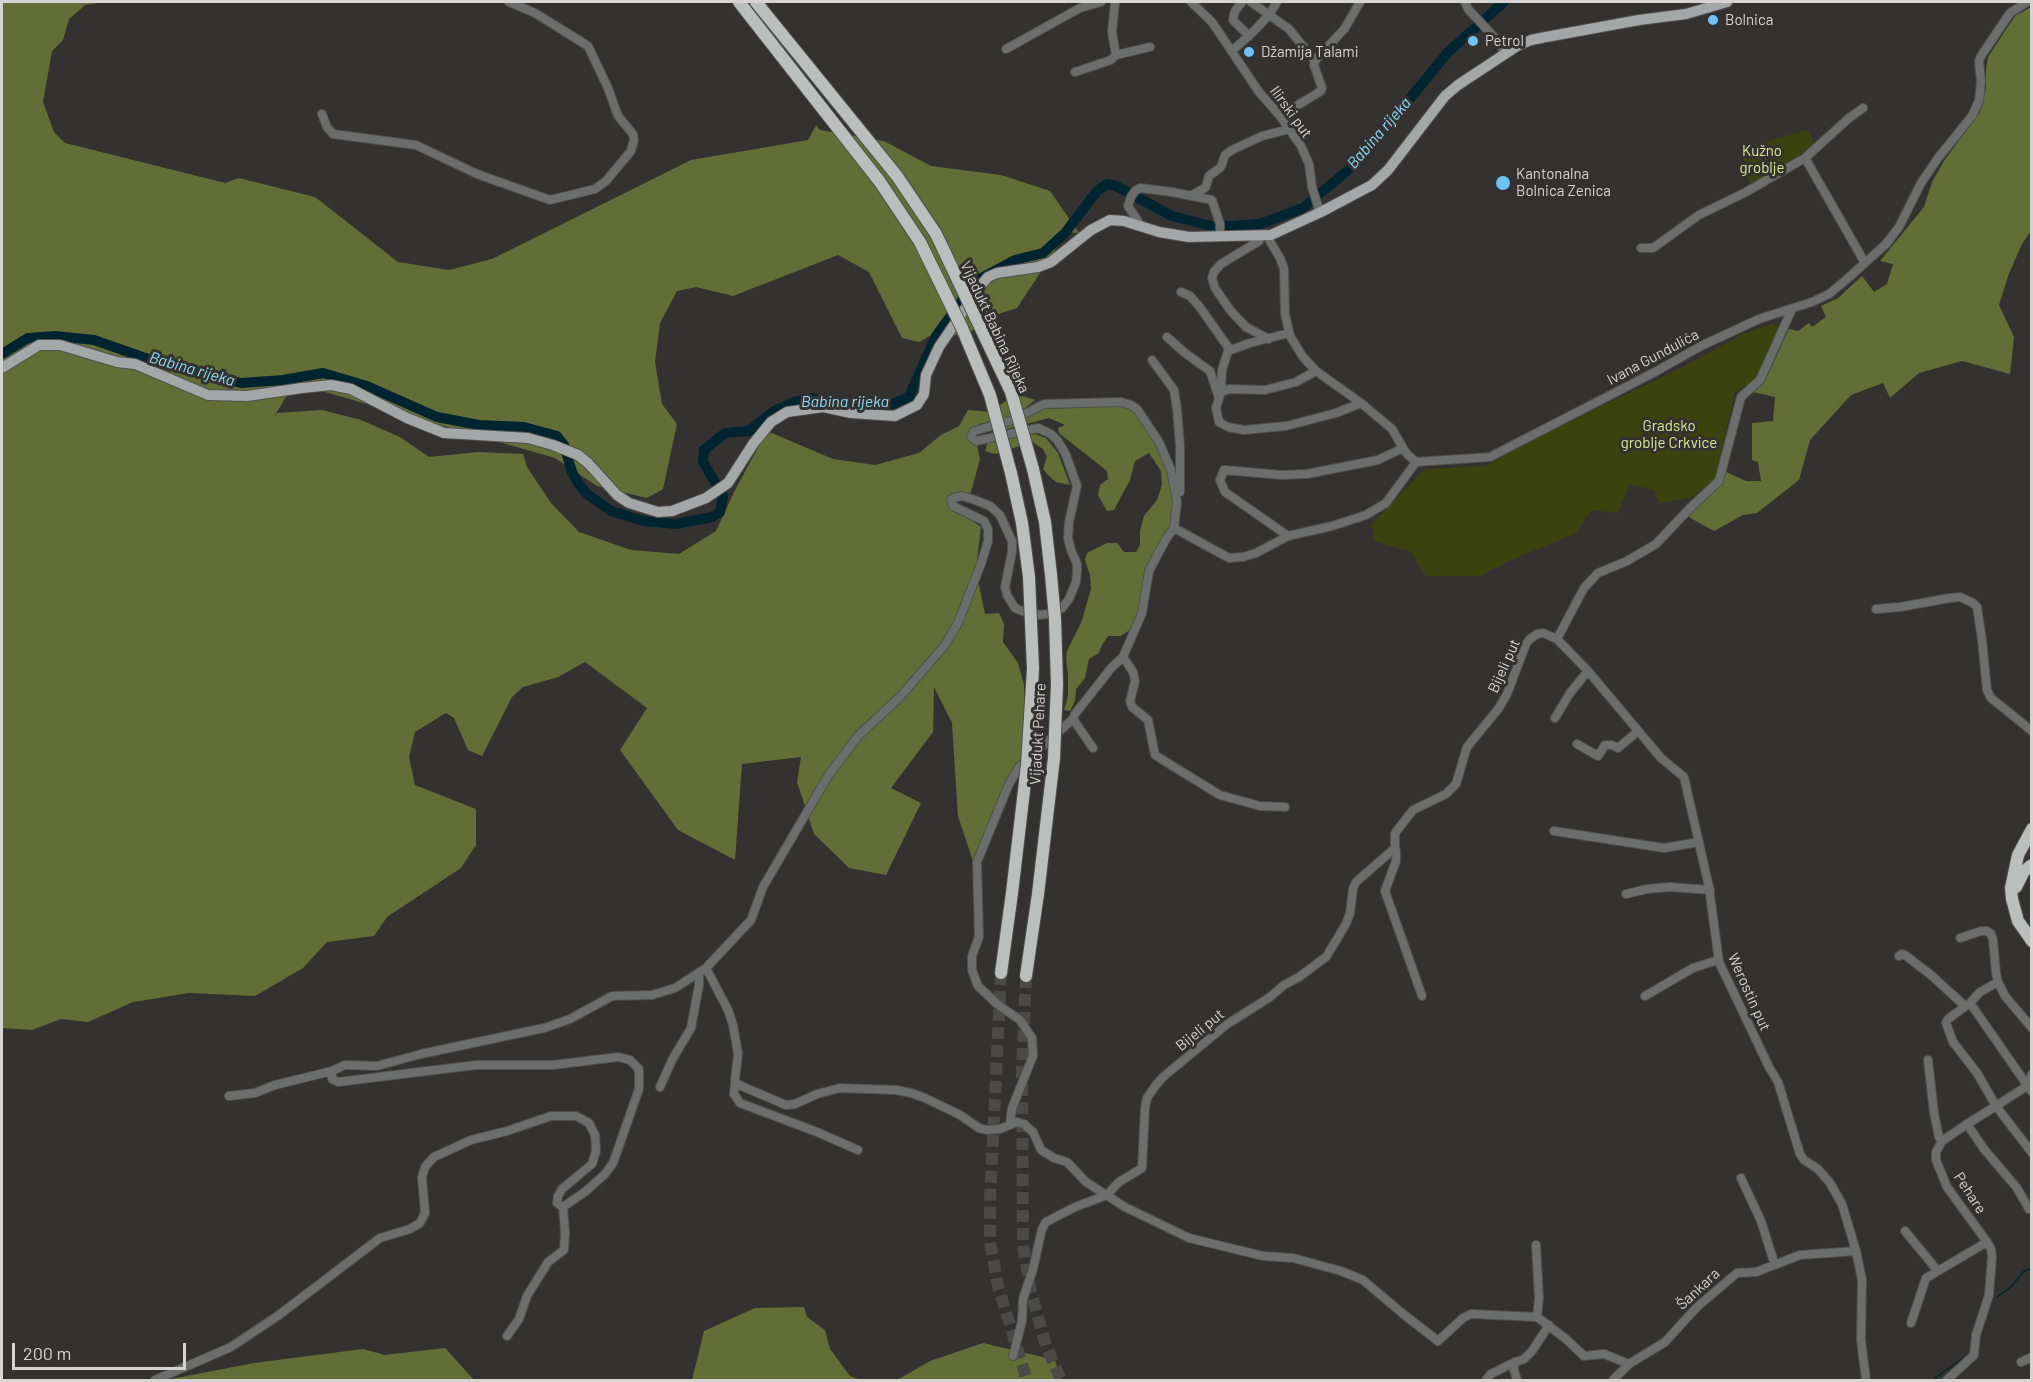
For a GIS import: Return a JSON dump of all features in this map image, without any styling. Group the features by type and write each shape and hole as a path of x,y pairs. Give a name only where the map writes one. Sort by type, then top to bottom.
{"highway":[{"name":"Vijadukt Babina Rijeka","path":"739,2 880,182 920,242 962,328 990,395 1022,523 1029,577"},
{"name":"Vijadukt Babina Rijeka","path":"756,2 897,176 936,234 1011,392 1033,469 1045,522 1051,575"},
{"name":"Vijadukt Pehare","path":"1026,976 1054,758 1057,684 1051,575"},
{"name":"Vijadukt Pehare","path":"1001,973 1028,765 1033,669 1029,577"},
{"path":"2031,829 2018,855 2013,876 2012,899 2022,930 2031,941"},
{"path":"2015,912 2015,889 2024,871 2031,865"}],"main road":[{"path":"2,368 39,345 60,345 117,362 135,364 208,395 247,396 331,385 351,389 377,404 444,434 528,438 553,445 578,455 617,495 628,503 658,512 672,511 706,498 728,483 753,444 771,422 787,412 824,407 850,413 895,416 917,405 924,394 926,375 939,347 988,277 1005,271 1038,267 1051,262 1102,223 1110,220 1124,221 1159,232 1189,237 1220,231 1264,236 1372,185 1388,170 1445,96 1505,53 1531,40 1639,20 1679,16 1727,2"}],"street":[{"path":"322,114 327,127 333,134 416,145 477,174 550,200 595,189 606,181 631,152 633,134 618,116 604,77 588,46 536,13 508,2"},
{"path":"1006,49 1080,8 1101,2"},
{"path":"1116,2 1112,32 1116,55"},
{"name":"Ilirski put","path":"1191,2 1212,22 1233,50 1259,92 1280,116 1301,146 1309,164 1318,209"},
{"path":"1242,2 1235,11 1233,20 1249,36"},
{"path":"1251,2 1288,29 1316,61"},
{"path":"1233,50 1269,15 1277,2"},
{"path":"1280,116 1321,91 1314,65 1345,28 1360,2"},
{"name":"Ivana Gundulića","path":"1416,462 1497,455 1701,346 1759,319 1812,302 1829,294 1886,244 1899,227 1921,183 1972,116 1979,101 1981,56 2010,13 2027,2"},
{"path":"1466,5 1497,40 1505,53"},
{"path":"1497,40 1508,44 1531,40"},
{"path":"1075,72 1111,60 1116,55 1150,47"},
{"path":"1641,249 1653,248 1699,215 1746,192 1805,158 1863,108"},
{"path":"1191,196 1206,187 1209,176 1221,167 1225,155 1232,150 1262,136 1290,129"},
{"path":"1805,158 1865,263"},
{"path":"1141,226 1128,206 1133,194 1138,189 1145,188 1212,200 1220,231"},
{"path":"1174,528 1229,558 1243,557 1256,553 1288,536 1332,526 1368,514 1386,503 1416,462 1403,448 1392,429 1361,403 1316,371 1300,352 1289,333 1285,314 1284,269 1280,258 1264,236 1221,264 1212,278 1215,288 1230,310 1246,327 1269,339"},
{"path":"1181,292 1190,296 1199,306 1228,347 1222,370 1220,395 1215,408 1219,422 1228,427 1244,430 1286,426 1336,413 1361,403"},
{"path":"1557,639 1584,588 1598,573 1627,561 1656,544 1719,481 1741,397 1760,380 1792,309"},
{"path":"1228,351 1289,333"},
{"path":"1167,337 1210,371 1220,395"},
{"path":"1010,1124 1012,1108 1033,1056 1032,1038 1020,1020 978,986 972,970 972,956 979,937 977,862 1009,784 1019,767 1073,719 1085,700 1123,657 1142,613 1149,571 1174,528 1180,493 1178,409 1174,390 1152,360"},
{"path":"1220,395 1229,388 1271,389 1296,382 1316,371"},
{"path":"229,1096 255,1093 275,1085 332,1071 345,1065 377,1066 421,1054 544,1028 570,1019 612,996 652,995 675,988 702,971 751,920 763,887 828,776 859,735 900,697 937,654 958,623 981,564 988,541 988,529 984,521 953,506 951,500 962,496 990,506 1000,515 1012,541 1005,587 1010,602 1015,608 1040,615 1054,613 1062,608 1069,599 1076,582 1077,571 1077,564 1068,538 1077,486 1071,466 1058,441 1051,434 1038,428 976,441 971,437 974,431 1013,420 1044,404 1121,402 1137,409 1159,442 1171,470 1177,501"},
{"path":"1288,536 1225,492 1220,480 1224,470 1307,474 1378,460 1403,448"},
{"path":"1876,609 1960,597 1973,603 1977,607 1987,690 1991,698 2031,731"},
{"name":"Bijeli put","path":"1013,1356 1022,1321 1023,1299 1042,1229 1046,1222 1107,1195 1119,1182 1142,1168 1145,1108 1147,1098 1156,1085 1226,1025 1326,957 1346,924 1356,882 1395,848 1395,833 1413,810 1446,794 1456,784 1467,747 1499,708 1507,694 1526,644 1537,634 1544,633 1557,639"},
{"name":"Werostin put","path":"1557,639 1588,671 1637,732 1661,758 1684,777 1710,890 1718,960 1778,1082 1800,1154 1830,1183 1842,1204 1857,1251 1862,1280 1861,1340 1866,1380"},
{"path":"1123,657 1133,672 1135,681 1130,701 1132,707 1148,720 1155,754 1220,795 1260,806 1285,807"},
{"path":"1555,718 1570,693 1588,671"},
{"path":"1073,719 1093,747"},
{"path":"1577,744 1598,756 1605,745 1612,744 1618,748 1637,732"},
{"path":"1554,831 1664,848 1699,842"},
{"path":"1395,848 1396,861 1385,891 1422,996"},
{"path":"1626,894 1670,887 1710,890"},
{"path":"1960,938 1982,931 1991,934 1998,982 2005,996 2031,1028"},
{"path":"1899,956 1905,955 1968,1004 2029,1089"},
{"path":"1645,996 1693,968 1718,960"},
{"path":"702,971 728,1010 733,1025 738,1053 735,1099 858,1150"},
{"path":"660,1087 672,1060 691,1028 702,971"},
{"path":"1998,982 1980,992 1946,1023 1953,1042 1977,1073 1996,1106 2031,1153"},
{"path":"332,1071 332,1079 338,1082 476,1065 553,1065 618,1057 630,1060 639,1069 639,1089 613,1163 605,1174 586,1191 563,1207"},
{"name":"Pehare","path":"1928,1060 1936,1125 1942,1141 1936,1152 1936,1160 1947,1187 1987,1242 1992,1257 1989,1295 1976,1335 1974,1354 1947,1380"},
{"path":"2029,1089 2031,1075"},
{"path":"735,1083 786,1105 840,1088 896,1090 925,1098 987,1130 1000,1129 1017,1122 1030,1127 1041,1150 1054,1158 1067,1162 1086,1182 1125,1207 1189,1238 1263,1256 1293,1258 1341,1271 1363,1280 1438,1341 1463,1318 1471,1314 1537,1317 1584,1356 1604,1354 1629,1364"},
{"path":"1942,1141 1996,1106 2029,1089"},
{"path":"156,1380 166,1378 231,1347 279,1315 380,1238 410,1229 420,1222 425,1213 422,1177 425,1167 434,1157 471,1140 507,1131 550,1116 576,1116 589,1123 595,1135 596,1151 592,1164 561,1189 557,1203 563,1207 566,1232 564,1250 548,1262 527,1296 519,1319 507,1336"},
{"path":"1967,1124 2021,1194 2029,1209"},
{"path":"1742,1178 1761,1221 1774,1265"},
{"path":"1905,1231 1937,1270"},
{"path":"1911,1323 1926,1278 1987,1242"},
{"path":"1536,1245 1539,1298 1537,1317"},
{"name":"Šankara","path":"1613,1380 1629,1364 1665,1342 1696,1307 1737,1273 1756,1272 1800,1256 1857,1251"},
{"path":"1486,1380 1491,1374 1524,1359 1549,1325"},
{"path":"2021,1362 2031,1357"},
{"path":"1515,1362 1514,1370 1517,1380"}],"green space":[{"path":"2,2 103,2 85,5 69,19 63,40 52,51 43,102 54,132 65,143 225,183 239,178 315,197 398,262 449,270 492,259 691,160 808,140 816,125 820,130 884,141 931,166 1001,175 1050,191 1079,233 1067,232 1017,308 992,316 965,336 935,333 919,342 902,338 869,272 838,255 733,296 696,287 677,291 660,323 655,362 662,404 677,424 663,489 647,498 597,486 555,458 325,392 289,392 275,415 322,410 361,420 400,437 429,457 478,452 523,454 527,467 551,503 579,532 631,550 679,554 716,531 767,431 833,459 875,465 919,453 941,435 959,426 968,410 990,412 1007,400 1023,396 1035,400 1006,419 979,424 971,437 976,441 980,459 971,492 951,506 981,527 976,570 985,614 999,613 1004,624 1003,642 1018,663 1024,685 1025,734 1019,767 977,873 958,816 952,723 934,687 933,732 891,788 921,803 886,875 849,868 814,834 797,782 801,757 742,764 735,860 678,830 620,750 647,708 585,662 558,677 523,687 512,697 482,756 468,750 454,718 446,713 415,732 409,757 415,785 476,809 476,845 461,868 387,917 374,936 327,942 303,968 255,996 189,993 133,1002 88,1022 61,1019 32,1030 2,1028"},
{"path":"2031,7 2031,231 2022,244 2008,276 1999,305 2014,337 2010,374 1962,361 1919,373 1890,398 1883,383 1851,395 1810,440 1799,480 1757,513 1743,515 1714,531 1687,516 1726,472 1746,481 1761,481 1758,462 1752,460 1752,423 1773,421 1775,397 1753,392 1764,383 1789,329 1798,331 1809,323 1812,327 1826,317 1821,306 1838,298 1862,276 1874,292 1887,284 1893,264 1880,261 1924,207 1932,182 1944,161 1980,112 1986,88 1988,57 2015,16"},
{"name":"Kužno groblje","path":"1807,130 1816,145 1750,185 1741,149"},
{"name":"Gradsko groblje Crkvice","path":"1774,323 1780,329 1754,381 1735,392 1715,480 1690,498 1659,503 1654,490 1630,484 1618,513 1591,510 1576,533 1479,576 1426,576 1411,552 1375,541 1371,524 1425,469 1486,466 1543,434 1681,368 1741,335"},
{"path":"1125,405 1133,409 1156,441 1170,475 1173,501 1170,528 1155,554 1134,627 1121,636 1108,636 1099,653 1089,659 1085,678 1076,689 1075,701 1070,711 1064,710 1068,696 1067,651 1081,623 1091,589 1090,575 1085,560 1087,553 1107,543 1117,543 1124,552 1136,552 1140,545 1140,531 1144,516 1157,500 1162,485 1161,471 1149,453 1135,461 1130,480 1114,510 1107,511 1098,495 1100,485 1108,479 1107,471 1059,433 1058,428 1065,425 1049,418 999,431 1005,424 1039,408"},
{"path":"1035,434 1046,438 1058,453 1070,485 1056,482 1048,475 1043,469 1047,457 1043,449 1032,442 995,454 985,451 987,444 992,440"},
{"path":"804,1307 807,1317 825,1330 830,1349 850,1376 860,1380 692,1380 704,1331 755,1308"},
{"path":"983,1343 1055,1360 1061,1380 897,1380 930,1361"},
{"path":"445,1348 474,1380 166,1380 254,1363 363,1349 385,1355"}],"waterway":[{"name":"Babina rijeka","path":"2,354 28,338 55,336 94,340 157,362 241,383 283,380 323,373 367,386 437,417 479,425 524,427 557,436 564,445 572,472 578,483 587,494 611,511 644,521 676,524 712,517 720,512 723,496 703,462 704,450 725,433 749,431 774,411 794,402 810,398 832,403 890,405 909,397 936,336 976,281 1015,260 1043,253 1065,233 1097,191 1107,184 1114,185 1172,216 1215,227 1260,224 1303,208 1360,160 1448,52 1504,2"},
{"path":"1997,1297 2011,1287 2023,1272 2032,1268"},
{"path":"1935,1378 1969,1354"}],"tunnel":[{"path":"1001,973 990,1242 998,1286 1027,1380"},
{"path":"1026,976 1022,1069 1023,1246 1031,1292 1046,1346 1061,1380"}],"place":[{"name":"Bolnica","path":"1713,20"},
{"name":"Petrol","path":"1473,41"},
{"name":"Džamija Talami","path":"1249,52"},
{"name":"Kantonalna Bolnica Zenica","path":"1503,183"}]}
